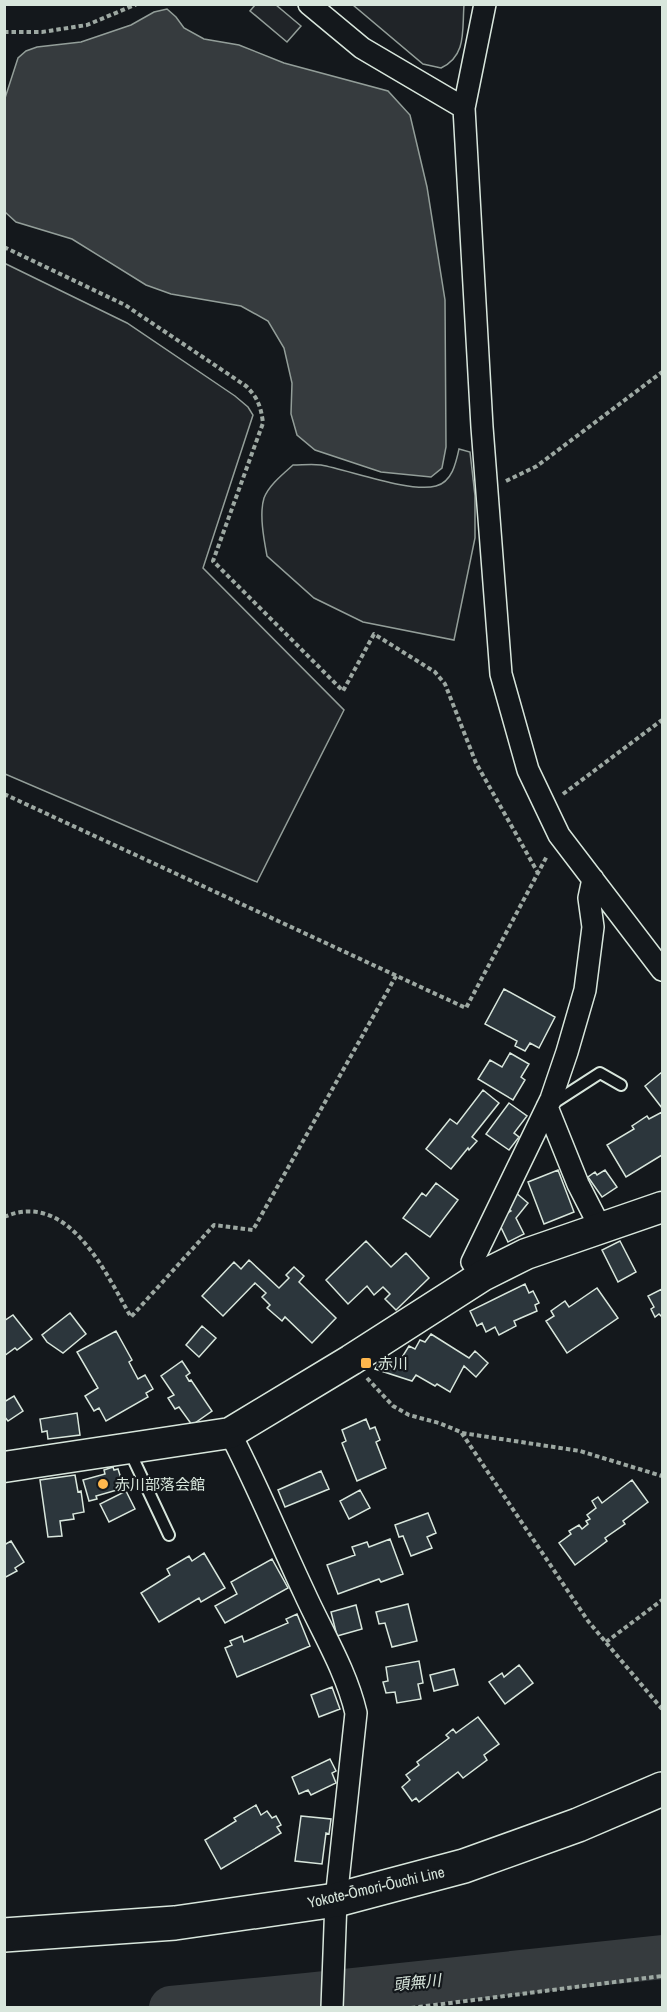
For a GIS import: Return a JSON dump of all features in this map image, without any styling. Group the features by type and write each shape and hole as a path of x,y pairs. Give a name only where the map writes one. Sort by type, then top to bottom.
{"main road":[{"name":"Yokote-Ōmori-Ōuchi Line","path":"4,1935 176,1923 336,1900 464,1866 578,1825 663,1789"}],"street":[{"path":"309,4 362,48 464,108"},
{"path":"485,4 464,108 487,490 501,674 528,770 559,835 663,970"},
{"path":"482,1276 472,1262 547,1107 567,1052 585,990 593,927 589,898 593,879"},
{"path":"547,1107 578,1184 600,1227"},
{"path":"4,1467 230,1433 351,1360 482,1276 526,1254 663,1207"},
{"path":"230,1433 338,1663 350,1690 356,1713 336,1900 332,2007"}],"lane":[{"path":"547,1107 600,1073 621,1085"},
{"path":"129,1449 169,1535"}],"path":[{"path":"4,32 42,32 87,25 137,4"},
{"path":"4,246 125,305 246,386 257,397 261,406 263,423 213,561 343,692 374,634 435,672 445,684 476,763 538,873"},
{"path":"487,490 537,466 663,372"},
{"path":"546,807 663,720"},
{"path":"4,794 466,1008 559,835"},
{"path":"4,1217 30,1211 53,1217 66,1224 97,1259 130,1317 214,1225 253,1230 396,976"},
{"path":"351,1360 393,1406 409,1415 461,1432 580,1451 663,1476"},
{"path":"461,1432 588,1621 663,1709"},
{"path":"606,1642 663,1600"},
{"path":"411,2007 663,1976"}],"shaded area":[{"path":"255,5 276,5 301,26 287,42 250,11"},
{"path":"353,5 464,5 463,33 459,49 455,57 441,68 423,64"},
{"path":"167,9 184,28 204,39 239,45 284,63 388,91 410,115 427,187 445,300 446,447 442,468 431,477 381,472 315,450 297,435 291,414 292,383 284,348 268,321 241,306 171,294 146,285 72,239 16,222 5,212 5,98 18,58 26,51 37,47 81,42 131,25 154,12"},
{"path":"4,263 127,323 235,396 248,407 253,415 203,568 344,710 257,882 5,774"},
{"path":"459,449 470,452 475,496 475,538 454,640 363,622 314,598 267,556 262,519 264,498 273,484 293,465 321,465 396,484 436,486 450,476"}],"building":[{"path":"504,989 555,1017 539,1048 530,1043 525,1051 515,1046 517,1041 485,1024"},
{"path":"510,1053 529,1064 521,1077 525,1080 513,1100 478,1079 490,1060 502,1067"},
{"path":"662,1072 662,1108 645,1086"},
{"path":"483,1090 499,1103 472,1137 477,1141 469,1150 468,1148 451,1169 426,1149 450,1119 457,1124"},
{"path":"509,1103 527,1116 514,1133 519,1137 509,1150 486,1134"},
{"path":"662,1112 662,1155 626,1177 607,1145 634,1129 632,1126 647,1116 649,1119"},
{"path":"558,1170 574,1212 544,1224 528,1182"},
{"path":"605,1170 617,1187 602,1197 588,1177 595,1172 597,1175"},
{"path":"436,1183 458,1200 430,1237 403,1218 422,1193 426,1196"},
{"path":"515,1192 528,1203 516,1218 524,1234 508,1242 497,1219 511,1211 504,1206"},
{"path":"366,1241 391,1267 406,1253 429,1278 396,1310 385,1299 390,1294 383,1287 374,1295 367,1286 348,1304 326,1280"},
{"path":"620,1241 636,1272 618,1282 602,1250"},
{"path":"249,1260 279,1288 289,1278 286,1275 294,1267 304,1276 299,1282 336,1318 312,1343 285,1317 282,1321 267,1308 270,1305 262,1297 266,1293 255,1283 223,1316 202,1296 234,1262 241,1269"},
{"path":"525,1284 529,1293 533,1291 539,1303 535,1305 537,1311 514,1321 516,1326 499,1335 495,1327 486,1332 482,1323 477,1326 470,1311"},
{"path":"597,1288 618,1318 567,1353 546,1321 554,1316 551,1311 565,1301 569,1307"},
{"path":"662,1289 662,1317 659,1314 655,1317 651,1309 654,1307 648,1296"},
{"path":"70,1313 86,1334 63,1353 47,1342 42,1335"},
{"path":"13,1315 32,1339 4,1356 4,1321"},
{"path":"202,1326 216,1338 199,1357 186,1345"},
{"path":"116,1331 132,1360 129,1362 138,1379 145,1375 153,1389 146,1393 148,1397 106,1421 99,1408 94,1411 85,1396 98,1388 77,1352"},
{"path":"431,1334 469,1358 475,1351 488,1363 476,1377 464,1366 450,1392 416,1375 412,1381 375,1369 382,1358 396,1367 409,1346 415,1349 420,1340 425,1342"},
{"path":"182,1361 190,1373 186,1376 189,1381 191,1380 212,1411 192,1425 179,1407 175,1409 168,1398 174,1395 161,1376"},
{"path":"14,1396 23,1411 8,1421 4,1416 4,1402"},
{"path":"77,1413 80,1435 48,1439 47,1431 42,1432 40,1419"},
{"path":"366,1419 370,1429 375,1427 380,1440 376,1442 386,1468 357,1481 342,1443 346,1441 342,1430"},
{"name":"赤川部落会館","path":"113,1467 114,1470 118,1469 124,1488 96,1496 97,1499 89,1501 83,1480 105,1474 104,1470"},
{"path":"321,1471 329,1489 285,1507 278,1490"},
{"path":"75,1475 78,1492 81,1491 84,1512 73,1514 74,1519 60,1521 62,1536 48,1537 40,1480"},
{"path":"632,1480 648,1502 623,1521 625,1524 605,1538 607,1541 575,1565 559,1543 571,1534 569,1531 579,1525 582,1529 588,1524 586,1521 590,1519 587,1515 596,1508 592,1501 598,1497 602,1503"},
{"path":"360,1490 370,1508 349,1519 340,1501"},
{"path":"126,1491 135,1509 109,1522 100,1504"},
{"path":"428,1513 436,1533 427,1537 432,1548 411,1556 403,1536 399,1537 395,1525"},
{"path":"390,1539 403,1574 381,1582 379,1579 338,1594 327,1565 355,1555 352,1547 367,1542 369,1547"},
{"path":"11,1541 24,1562 15,1568 17,1571 4,1578 4,1545"},
{"path":"204,1553 225,1588 201,1602 199,1598 159,1622 141,1593 170,1575 167,1569 189,1556 192,1561"},
{"path":"272,1559 288,1588 225,1623 215,1606 237,1594 231,1582"},
{"path":"408,1604 417,1641 392,1647 385,1623 379,1624 376,1612"},
{"path":"356,1605 362,1629 337,1636 331,1612"},
{"path":"297,1614 310,1646 237,1677 225,1648 232,1645 230,1641 242,1636 244,1642 288,1623 286,1619"},
{"path":"419,1661 423,1683 418,1684 421,1699 397,1703 395,1692 386,1693 383,1682 388,1681 386,1667"},
{"path":"519,1665 533,1683 505,1704 489,1682 502,1673 504,1677"},
{"path":"454,1669 458,1685 434,1691 430,1675"},
{"path":"332,1687 340,1709 319,1717 311,1695"},
{"path":"478,1717 499,1744 484,1755 487,1760 463,1778 458,1772 419,1802 416,1798 412,1801 402,1787 410,1780 406,1775 419,1765 417,1762 449,1738 446,1735 453,1729 456,1733"},
{"path":"330,1759 336,1771 332,1773 336,1783 311,1795 308,1790 299,1794 292,1777"},
{"path":"256,1805 261,1815 267,1811 272,1818 276,1816 281,1825 277,1827 281,1833 221,1869 205,1840 236,1821 234,1818"},
{"path":"301,1816 331,1819 329,1834 326,1833 322,1864 295,1861"}],"waterway":[{"name":"頭無川","path":"171,2008 662,1957"}],"place":[{"name":"赤川","path":"366,1363"},
{"name":"赤川部落会館","path":"103,1484"}]}
